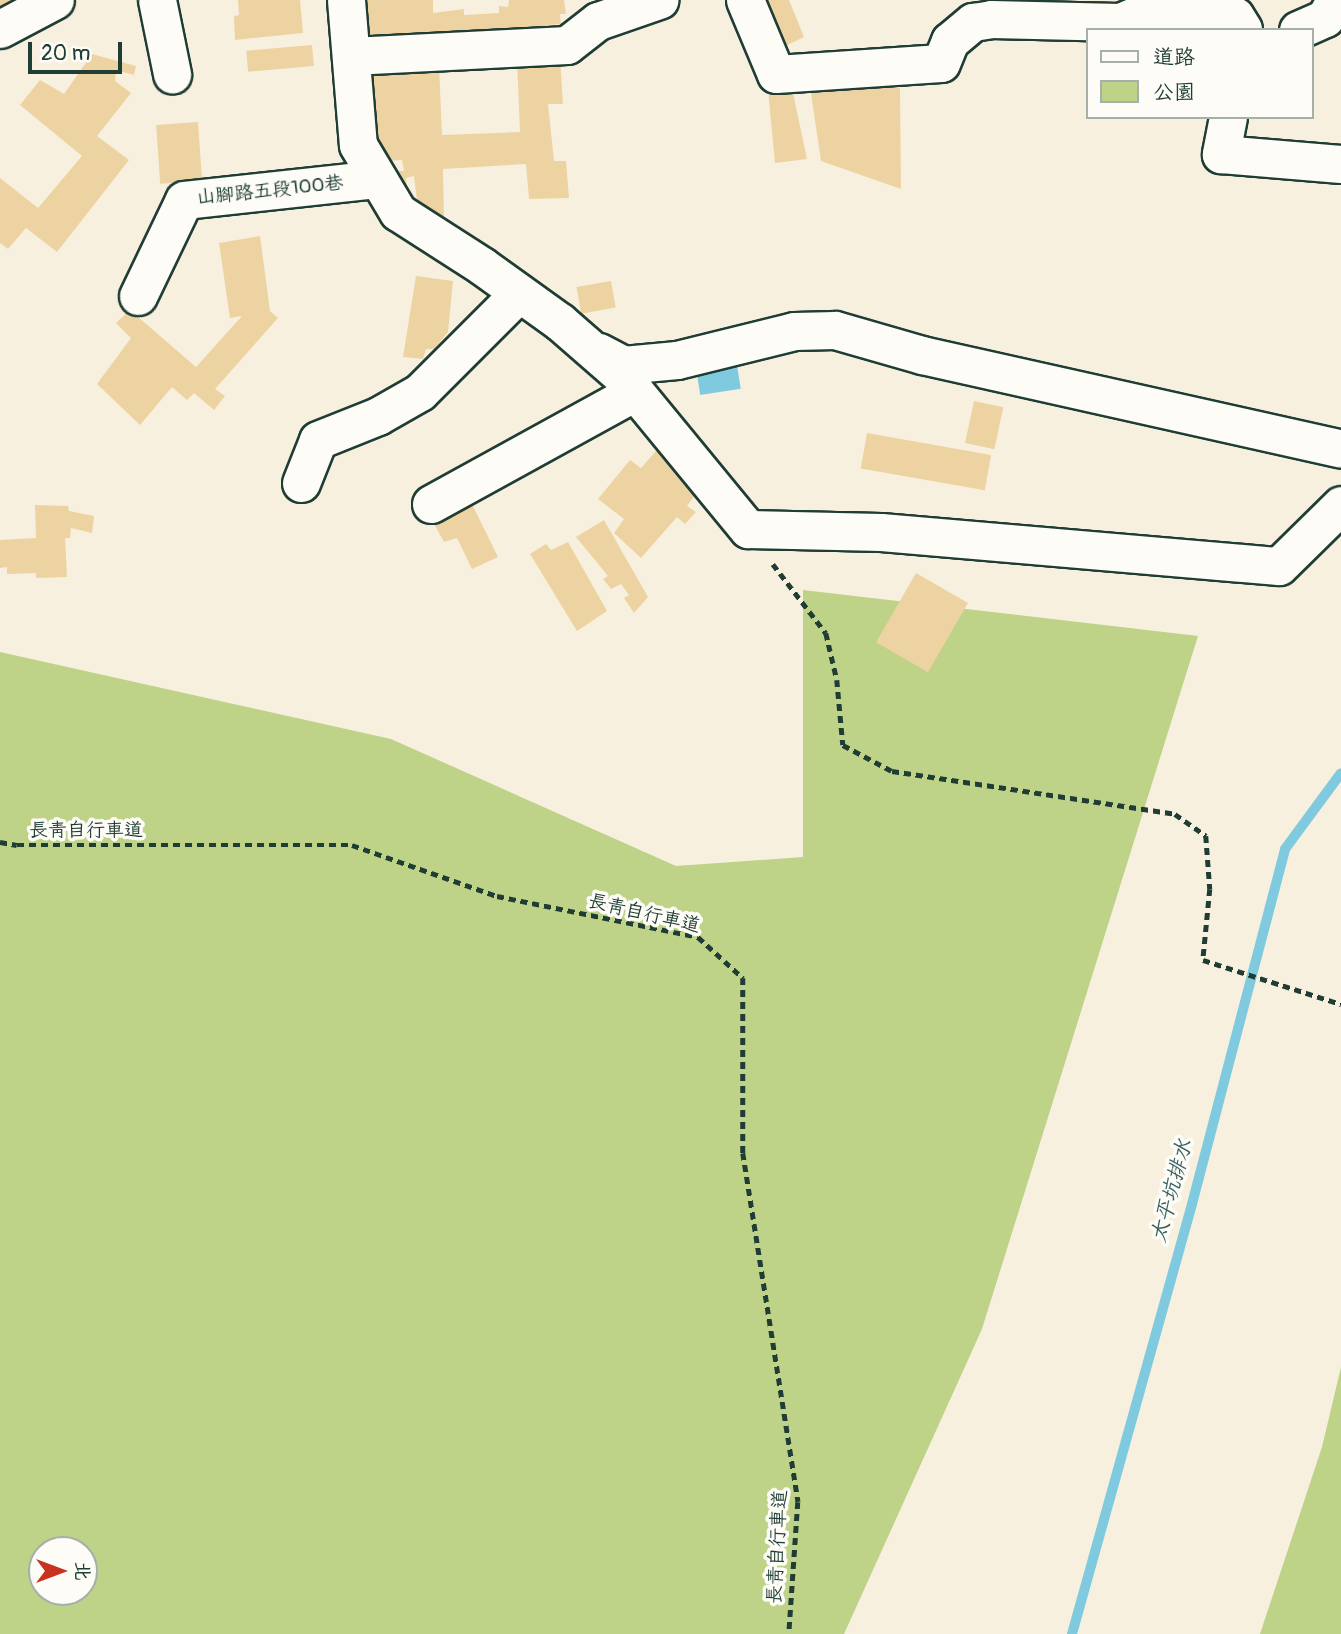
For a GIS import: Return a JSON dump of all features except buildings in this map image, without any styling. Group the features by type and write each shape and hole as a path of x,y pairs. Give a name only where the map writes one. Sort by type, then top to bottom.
{"lane":[{"path":"0,29 55,0"},
{"path":"157,0 172,74"},
{"path":"346,0 358,145 398,212 519,293 588,347 635,392 748,529 881,532 1279,566 1341,505"},
{"path":"351,56 567,45 598,21 659,0"},
{"path":"745,0 776,74 941,63 950,41 973,23 991,19 1120,22 1151,9 1235,16 1243,28"},
{"path":"1302,28 1325,18 1335,0"},
{"path":"1228,119 1221,155 1341,164"},
{"name":"山腳路五段100巷","path":"138,296 184,200 378,179"},
{"path":"301,483 318,440 378,416 420,392 519,293"},
{"path":"588,347 623,365 677,360 794,331 835,330 922,355 1341,449"},
{"path":"431,504 635,392"}],"path":[{"path":"748,529 825,633 837,680 843,745 892,771 1175,814 1206,836 1210,889 1203,960 1341,1004"},
{"name":"長青自行車道","path":"0,842 17,845 352,845 497,896 698,937 743,978 743,1153 799,1502 789,1634"}],"green space":[{"path":"803,590 1198,636 982,1329 844,1634 0,1634 0,652 391,739 676,866 803,857"},
{"path":"1341,1367 1341,1634 1260,1634 1322,1447"}],"water":[{"path":"737,365 741,389 700,395 697,371"}],"waterway":[{"name":"太平坑排水","path":"1072,1634 1192,1204 1285,849 1341,773"}]}
